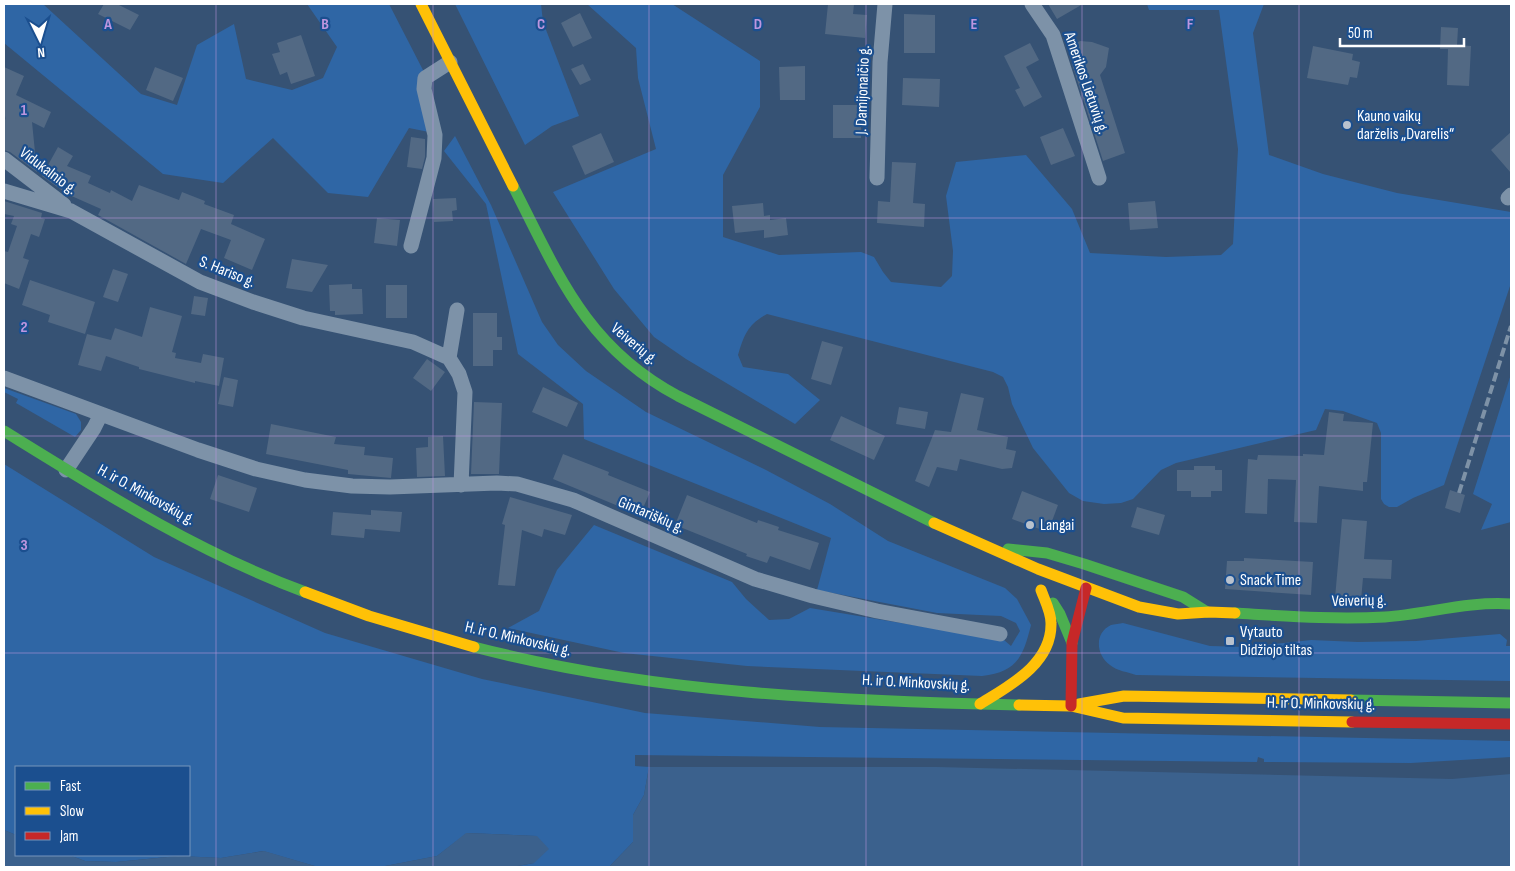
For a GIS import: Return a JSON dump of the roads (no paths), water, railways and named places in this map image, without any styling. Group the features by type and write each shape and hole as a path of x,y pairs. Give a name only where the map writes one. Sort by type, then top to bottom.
{"main road":[{"name":"Veiverių g.","path":"421,4 575,305 614,352 644,375 684,398 850,482 985,546 1038,570 1152,612 1178,614 1207,612 1324,618 1366,618 1401,616 1500,602 1511,604"},
{"name":"H. ir O. Minkovskių g.","path":"4,430 66,470 166,528 268,577 341,606 400,626 488,652 556,667 630,680 729,691 980,704 1071,706 1123,718 1511,724"},
{"name":"Veiverių g.","path":"985,546 1046,553 1183,597 1207,612"},
{"path":"985,546 1022,574"},
{"path":"1046,553 1086,588 1072,643 1071,706"},
{"path":"980,704 1024,677 1039,661 1046,647 1051,630 1050,616 1038,587 1051,599 1060,614 1072,643"},
{"name":"H. ir O. Minkovskių g.","path":"1071,706 1124,696 1511,702"}],"street":[{"name":"J. Damijonaičio g.","path":"877,178 880,62 885,4"},
{"name":"Amerikos Lietuvių g.","path":"1032,4 1053,35 1100,178"},
{"path":"411,246 434,158 435,135 424,89 425,78 450,62"},
{"name":"Vidukalnio g.","path":"4,159 71,211"},
{"name":"S. Hariso g.","path":"4,191 71,211 200,282 303,318 413,342 449,358"},
{"path":"4,378 198,450 256,469 305,480 352,486 461,485 465,392 459,374 449,358 457,310"},
{"path":"66,470 94,428 100,414"},
{"name":"Gintariškių g.","path":"461,485 517,484 541,490 573,500 755,579 814,596 1000,634"}],"railway":[{"path":"1459,493 1511,326"}],"place":[{"name":"Kauno vaikų darželis „Dvarelis“","path":"1347,125"},
{"name":"Langai","path":"1030,525"},
{"name":"Snack Time","path":"1230,580"},
{"name":"Vytauto Didžiojo tiltas","path":"1230,641"}]}
